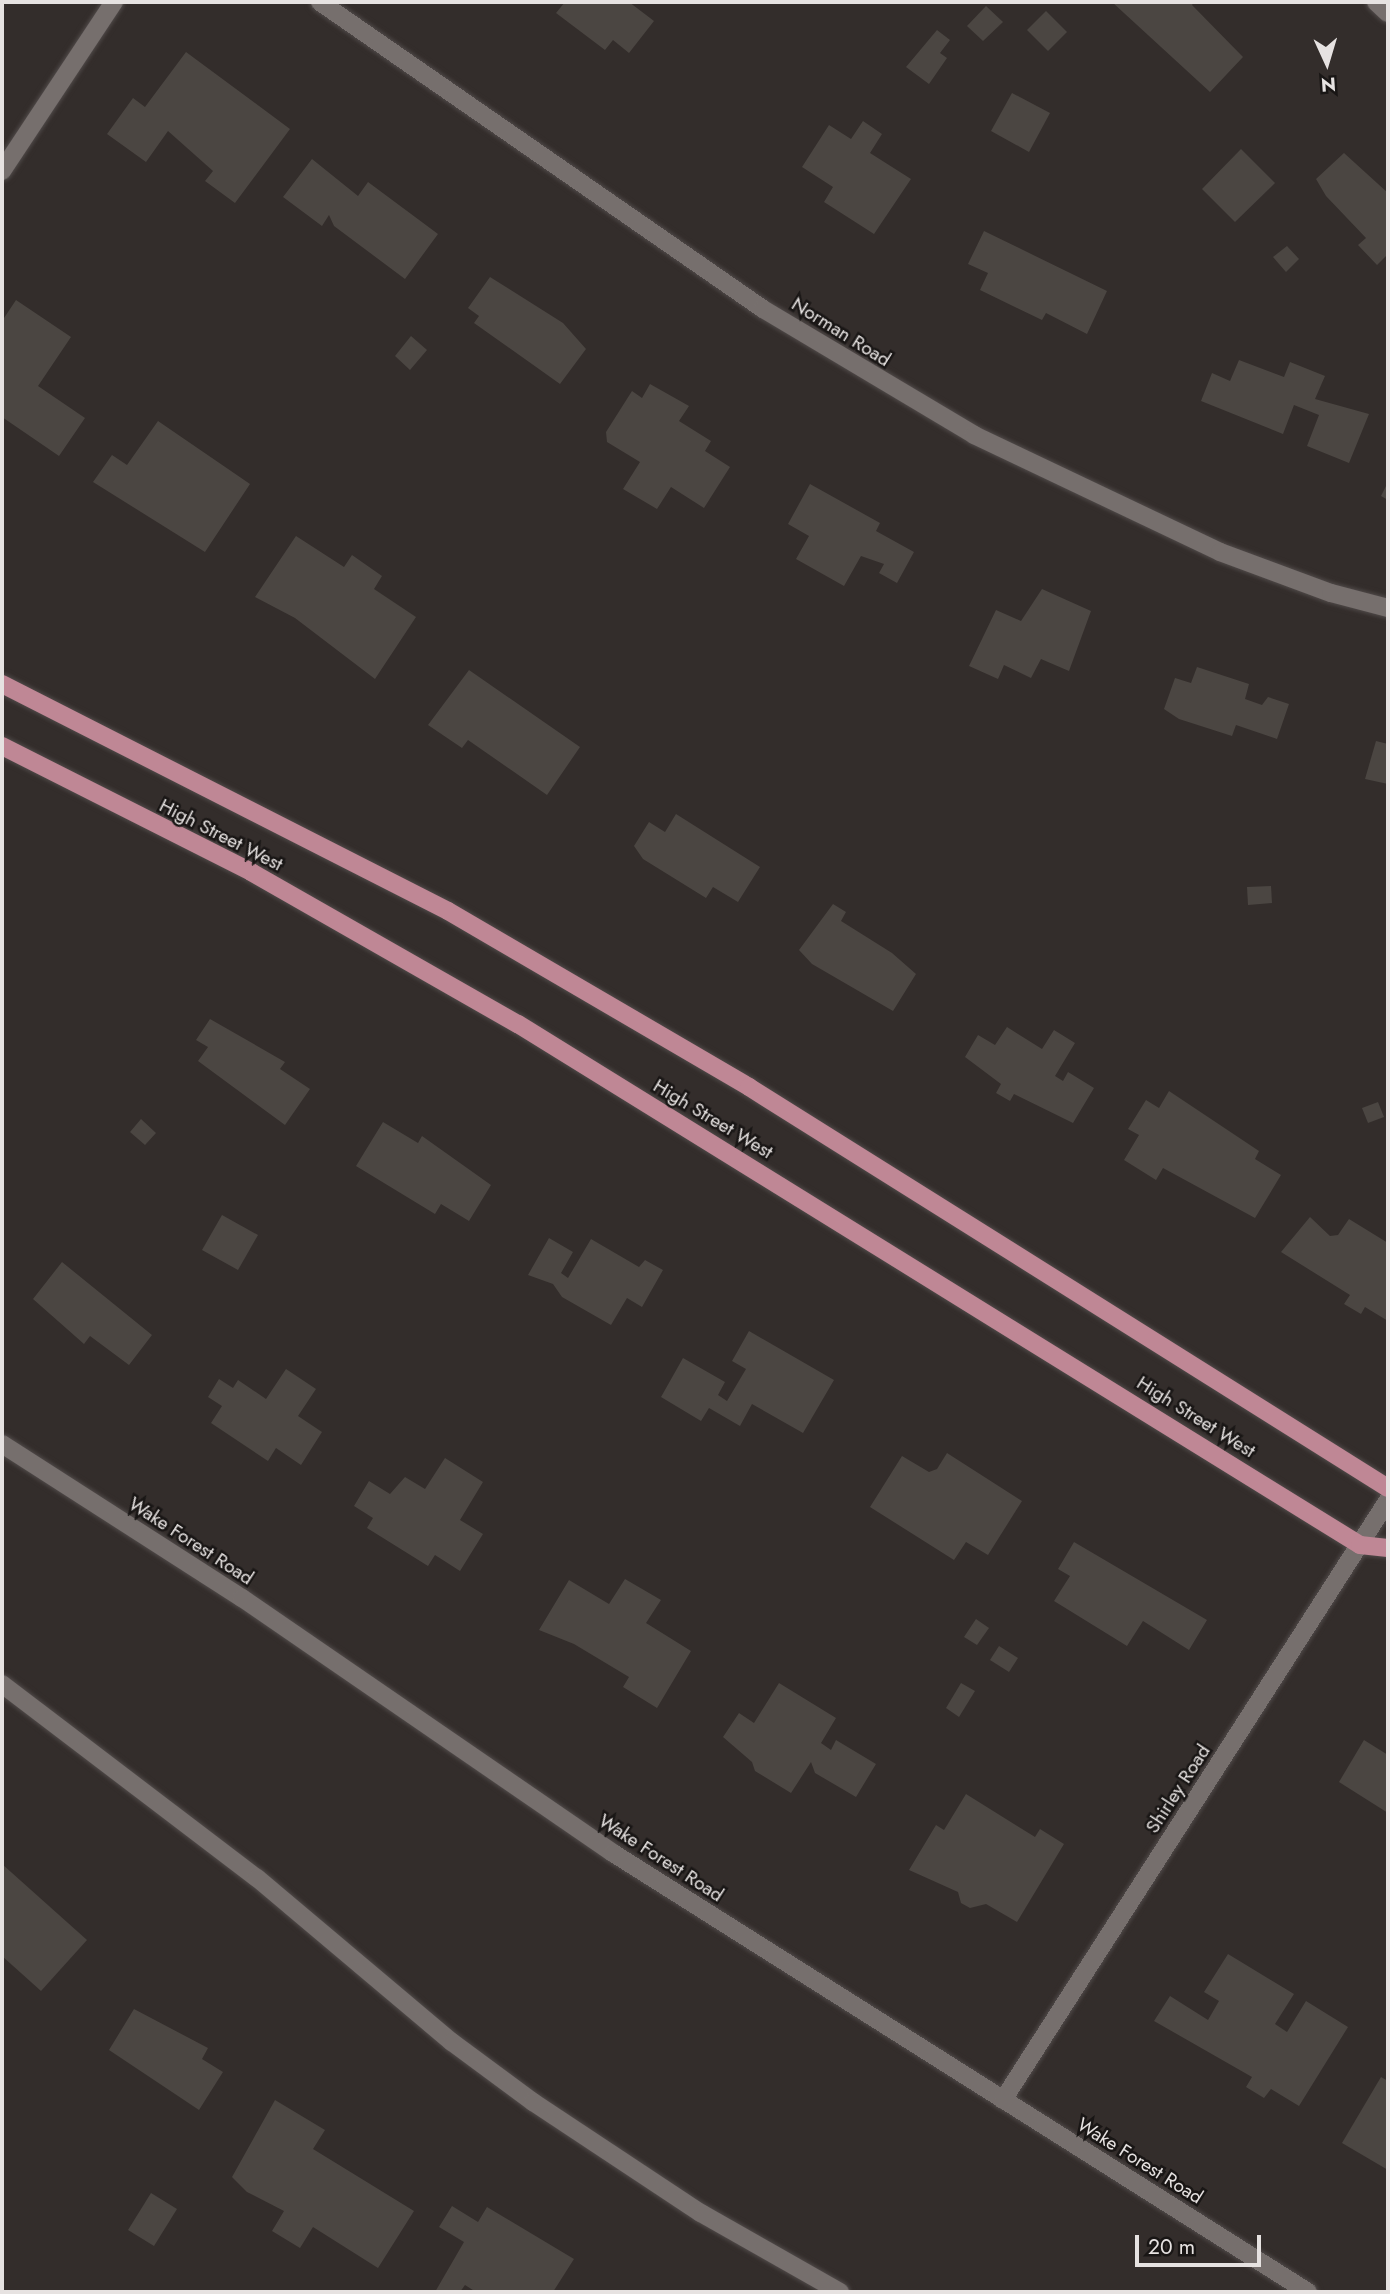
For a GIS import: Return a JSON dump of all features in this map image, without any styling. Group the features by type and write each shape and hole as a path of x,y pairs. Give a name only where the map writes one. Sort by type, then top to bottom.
{"main road":[{"name":"High Street West","path":"2,684 448,911 749,1087 1388,1488"},
{"name":"High Street West","path":"2,746 251,872 519,1024 1360,1545 1388,1548"}],"street":[{"path":"2,172 114,2"},
{"name":"Norman Road","path":"320,2 763,309 962,428 1220,552 1388,608"},
{"path":"1376,2 1388,13"},
{"name":"Wake Forest Road","path":"2,1444 242,1598 613,1853 1308,2292"},
{"name":"Shirley Road","path":"1003,2100 1388,1500"},
{"path":"2,1684 257,1878 452,2042 533,2102 701,2213 840,2292"}],"building":[{"path":"565,2 629,2 654,21 629,53 613,40 605,50 556,13"},
{"path":"1112,2 1194,2 1192,5 1243,57 1210,92"},
{"path":"986,6 1003,22 983,41 967,26"},
{"path":"1046,11 1067,32 1048,51 1027,30"},
{"path":"937,30 950,40 940,53 947,58 929,84 906,67"},
{"path":"186,52 290,129 235,203 205,181 213,171 168,131 146,162 107,134 133,98 145,107"},
{"path":"1012,93 1050,113 1029,152 991,131"},
{"path":"863,121 882,134 870,153 911,179 874,234 824,202 833,187 802,167 829,125 851,139"},
{"path":"1241,149 1275,183 1235,222 1202,189"},
{"path":"1344,153 1388,193 1388,254 1377,265 1358,245 1366,238 1326,196 1316,179"},
{"path":"312,159 358,196 368,182 438,234 405,279 334,226 329,215 322,226 283,197"},
{"path":"984,231 1107,291 1087,334 1046,313 1042,320 980,290 988,273 968,264"},
{"path":"1287,246 1299,259 1286,272 1273,257"},
{"path":"490,277 563,323 586,349 560,384 474,323 479,316 468,308"},
{"path":"16,300 71,337 38,386 85,418 59,456 2,417 2,321"},
{"path":"411,336 427,350 410,370 395,356"},
{"path":"1239,360 1284,377 1290,362 1325,376 1315,399 1369,414 1349,463 1307,446 1319,415 1294,405 1283,434 1201,401 1212,373 1230,381"},
{"path":"650,384 689,406 679,421 711,441 705,451 730,467 704,508 671,487 657,509 623,489 640,462 607,442 606,432 632,391 642,398"},
{"path":"158,421 250,484 205,552 93,482 112,455 127,465"},
{"path":"1388,482 1388,500 1381,496"},
{"path":"810,484 880,523 876,531 914,552 897,583 879,573 884,564 861,556 844,586 796,559 809,536 788,524"},
{"path":"296,536 344,567 352,555 382,576 374,589 416,617 375,679 295,618 255,597"},
{"path":"1042,589 1091,611 1069,671 1041,659 1031,678 1004,665 998,679 969,666 996,610 1021,621"},
{"path":"1197,667 1249,684 1245,699 1262,705 1268,697 1289,704 1277,739 1236,725 1232,736 1179,719 1164,709 1175,678 1191,683"},
{"path":"469,670 580,747 547,795 468,740 462,748 428,725"},
{"path":"1376,741 1388,744 1388,784 1365,779"},
{"path":"676,814 760,867 738,902 713,887 706,898 643,859 634,846 649,822 665,832"},
{"path":"1271,886 1272,903 1248,905 1247,887"},
{"path":"833,904 846,912 841,921 892,953 916,974 893,1011 812,964 799,950"},
{"path":"210,1019 285,1062 280,1069 310,1089 285,1125 198,1061 208,1047 196,1040"},
{"path":"1007,1027 1042,1049 1054,1030 1075,1043 1055,1076 1063,1081 1068,1072 1094,1088 1073,1123 1014,1094 1010,1101 996,1093 1001,1084 965,1057 978,1035 995,1045"},
{"path":"1169,1091 1259,1151 1255,1159 1281,1175 1255,1218 1163,1168 1156,1180 1124,1160 1139,1135 1128,1129 1146,1100 1159,1108"},
{"path":"1378,1102 1384,1117 1368,1123 1362,1108"},
{"path":"141,1119 156,1133 145,1145 130,1132"},
{"path":"383,1122 418,1143 422,1136 491,1185 469,1221 441,1204 435,1214 356,1166"},
{"path":"222,1215 258,1235 238,1270 202,1250"},
{"path":"1310,1217 1330,1236 1338,1235 1349,1219 1388,1243 1388,1321 1365,1307 1361,1314 1344,1304 1350,1295 1281,1252"},
{"path":"549,1238 573,1252 561,1273 568,1278 591,1239 639,1267 645,1260 663,1270 642,1307 627,1298 611,1325 562,1297 553,1284 528,1275"},
{"path":"62,1262 152,1335 129,1365 90,1336 84,1344 33,1299"},
{"path":"749,1331 834,1380 803,1433 752,1404 740,1426 709,1408 701,1421 661,1397 683,1358 725,1382 718,1395 727,1401 746,1369 732,1361"},
{"path":"286,1369 316,1389 298,1416 322,1432 301,1465 276,1448 268,1461 211,1423 222,1406 208,1397 219,1379 233,1388 238,1380 266,1399"},
{"path":"947,1453 1022,1501 988,1555 966,1542 954,1560 870,1507 902,1456 929,1472 937,1469"},
{"path":"445,1458 483,1482 460,1520 483,1534 460,1571 435,1555 428,1566 367,1528 373,1518 354,1506 369,1481 390,1494 405,1477 425,1489"},
{"path":"1074,1542 1207,1620 1189,1650 1143,1621 1127,1646 1054,1601 1070,1576 1058,1569"},
{"path":"625,1579 661,1600 646,1623 691,1651 657,1708 623,1687 629,1677 574,1644 539,1630 569,1580 609,1604"},
{"path":"976,1619 989,1628 977,1645 964,1637"},
{"path":"999,1646 1018,1658 1009,1672 990,1660"},
{"path":"779,1683 836,1718 821,1743 831,1750 836,1740 876,1764 856,1797 815,1773 811,1762 791,1793 755,1771 752,1762 723,1737 739,1713 754,1723"},
{"path":"961,1683 975,1691 959,1717 946,1708"},
{"path":"1364,1740 1388,1755 1388,1813 1339,1782"},
{"path":"966,1794 1035,1837 1040,1829 1064,1844 1017,1922 986,1904 970,1908 961,1903 958,1892 909,1870 936,1825 944,1830"},
{"path":"2,1864 87,1940 41,1991 2,1956"},
{"path":"1228,1954 1294,1994 1275,2024 1287,2032 1306,2001 1348,2027 1299,2106 1271,2089 1264,2098 1246,2087 1252,2077 1154,2021 1170,1996 1208,2020 1219,2001 1204,1992"},
{"path":"134,2009 208,2048 202,2059 223,2072 199,2110 109,2050"},
{"path":"1381,2077 1388,2081 1388,2170 1342,2143"},
{"path":"275,2100 325,2130 313,2149 414,2211 378,2268 313,2227 300,2248 272,2231 284,2211 247,2192 232,2177"},
{"path":"151,2193 177,2209 154,2246 128,2230"},
{"path":"452,2206 478,2222 487,2207 574,2259 553,2292 476,2292 465,2285 460,2292 435,2292 464,2242 439,2227"}]}
